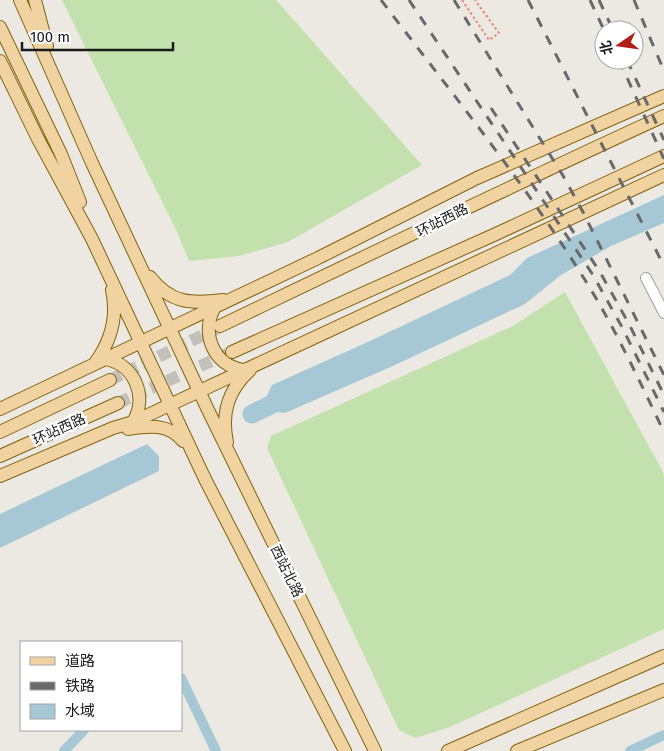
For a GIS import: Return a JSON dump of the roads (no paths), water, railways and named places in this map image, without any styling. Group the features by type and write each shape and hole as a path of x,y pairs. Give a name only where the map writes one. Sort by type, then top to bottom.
{"main road":[{"path":"20,0 141,266 155,284 176,299 185,302 197,302 233,298"},
{"path":"35,0 57,84"},
{"path":"0,27 71,176 92,239"},
{"path":"0,61 38,139 92,239 196,462 345,751"},
{"path":"0,409 422,207 477,178 664,96"},
{"name":"环站西路","path":"220,326 414,234 484,198 664,116"},
{"path":"232,352 505,230 664,156"},
{"path":"0,476 113,428 133,422 664,175"},
{"name":"西站北路","path":"141,266 231,458 375,751"},
{"path":"100,362 114,318 113,294 108,273"},
{"path":"215,307 209,322 209,340 223,362 236,369 249,367"},
{"path":"100,362 122,365 136,382 140,401 137,415 133,422"},
{"path":"231,458 226,434 225,409 238,382 249,367"},
{"name":"环站西路","path":"0,432 110,380"},
{"name":"环站西路","path":"0,456 118,403"},
{"path":"113,428 127,429 157,426 170,429 182,439 196,462"},
{"path":"448,751 664,656"},
{"path":"517,751 664,690"}],"street":[{"path":"646,278 664,313"}],"water":[{"path":"664,195 664,223 611,246 561,275 525,304 395,365 285,413 260,410 272,385 510,275 527,258"},
{"path":"147,444 159,456 159,471 0,548 0,514"}],"waterway":[{"path":"252,414 283,399"},
{"path":"182,680 216,751"},
{"path":"64,751 83,731"},
{"path":"630,751 664,735"}],"tunnel":[{"path":"110,380 218,328"},
{"path":"118,403 227,354"}],"railway":[{"path":"381,0 486,138 562,244 606,317 664,432"},
{"path":"409,0 593,275 622,327 664,412"},
{"path":"454,0 562,174 583,212 664,375"},
{"path":"528,0 664,266"},
{"path":"590,0 599,20"},
{"path":"599,0 608,20"},
{"path":"634,0 664,71"},
{"path":"624,70 664,159"},
{"path":"632,70 664,140"},
{"path":"491,108 600,272 629,324 664,395"}]}
